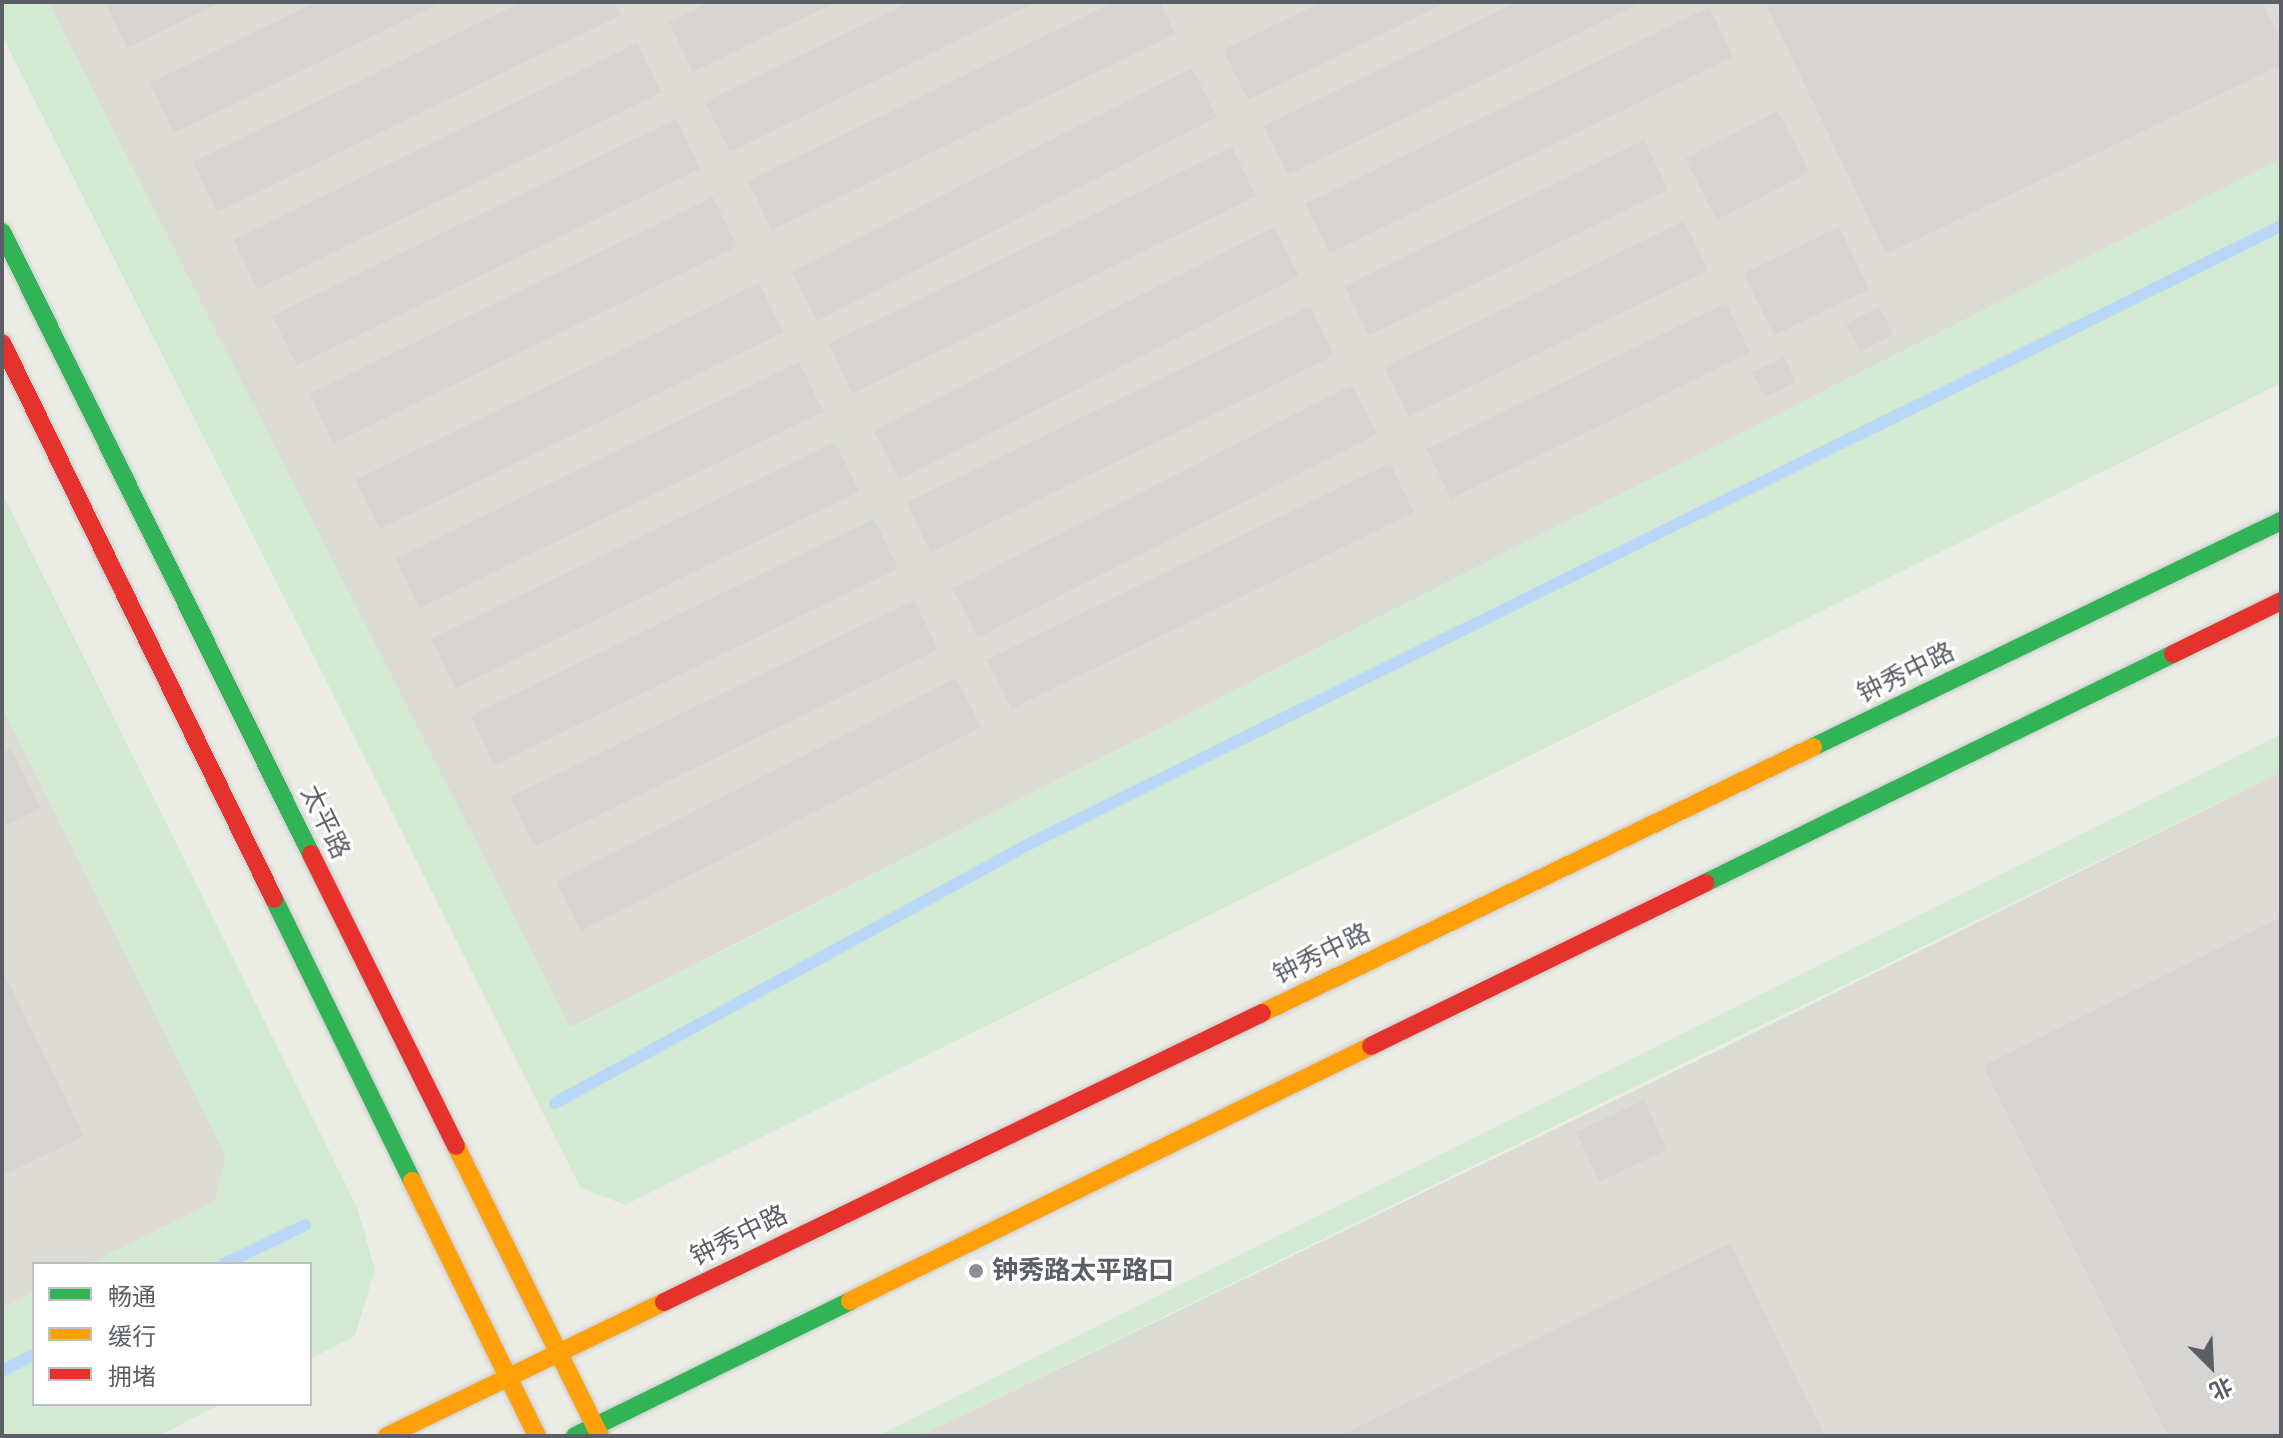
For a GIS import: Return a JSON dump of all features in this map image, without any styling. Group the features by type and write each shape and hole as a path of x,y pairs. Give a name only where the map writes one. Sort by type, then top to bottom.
{"main road":[{"name":"太平路","path":"2,232 597,1431"},
{"path":"2,343 537,1436"},
{"name":"钟秀中路","path":"387,1436 507,1375 2281,521"},
{"path":"575,1436 597,1431 2281,601"}],"shaded area":[{"path":"48,2 2281,2 2281,159 570,1028"},
{"path":"2,706 226,1156 215,1201 94,1262 32,1262 32,1293 2,1308"},
{"path":"2281,772 2281,1436 919,1436 1723,1048"}],"green space":[{"path":"2,2 48,2 571,1028 2281,159 2281,383 625,1205 580,1187 2,35"},
{"path":"2,493 357,1207 375,1270 355,1336 312,1358 312,1262 94,1262 215,1201 226,1156 2,706"},
{"path":"2281,734 2281,772 919,1436 877,1436"},
{"path":"32,1293 32,1406 217,1406 158,1436 2,1436 2,1308"}],"building":[{"path":"105,2 221,2 127,48"},
{"path":"316,2 442,2 174,133 150,83"},
{"path":"522,2 614,2 621,15 217,212 193,162"},
{"path":"710,2 836,2 693,72 669,22"},
{"path":"910,2 1036,2 730,152 705,102"},
{"path":"1114,2 1160,2 1175,34 772,230 748,181"},
{"path":"1322,2 1447,2 1248,100 1223,50"},
{"path":"1517,2 1642,2 1288,175 1264,126"},
{"path":"1765,2 2262,2 2281,41 2281,65 1886,254"},
{"path":"1709,7 1733,56 1330,253 1305,204"},
{"path":"637,43 661,92 258,289 233,240"},
{"path":"1192,68 1217,117 817,321 792,272"},
{"path":"1778,111 1809,172 1717,220 1685,158"},
{"path":"676,119 700,168 297,365 272,316"},
{"path":"1644,140 1668,189 1369,335 1345,286"},
{"path":"1232,147 1256,196 853,393 828,344"},
{"path":"713,197 737,246 334,443 309,394"},
{"path":"1684,221 1708,270 1409,416 1385,367"},
{"path":"1274,227 1299,276 899,480 874,431"},
{"path":"1839,227 1869,289 1774,335 1744,273"},
{"path":"759,283 783,332 380,529 355,480"},
{"path":"1726,303 1750,352 1451,498 1427,449"},
{"path":"1310,306 1334,355 931,552 906,503"},
{"path":"1879,307 1893,335 1860,351 1846,324"},
{"path":"1784,357 1796,382 1765,398 1753,372"},
{"path":"799,362 823,411 420,608 395,559"},
{"path":"1352,385 1377,434 978,637 953,588"},
{"path":"835,442 859,491 456,688 431,639"},
{"path":"1390,463 1414,512 1011,709 987,659"},
{"path":"874,519 898,568 495,765 470,716"},
{"path":"914,600 938,649 535,846 510,797"},
{"path":"956,678 981,727 581,931 556,882"},
{"path":"11,748 41,808 5,826 2,753"},
{"path":"2281,917 2281,1436 2168,1436 1983,1066"},
{"path":"2,969 84,1136 2,1176"},
{"path":"1644,1100 1667,1150 1599,1182 1576,1132"},
{"path":"1730,1243 1825,1436 1340,1436"}],"waterway":[{"path":"555,1103 1029,844 2281,226"},
{"path":"228,1262 305,1225"},
{"path":"2,1371 32,1356"}],"traffic: fast":[{"path":"2,232 311,854"},
{"path":"1813,747 2281,521"},
{"path":"1705,883 2173,654"},
{"path":"274,899 412,1181"},
{"path":"575,1436 850,1301"}],"traffic: slow":[{"path":"1262,1013 1813,747"},
{"path":"850,1301 1371,1046"},
{"path":"456,1146 600,1436"},
{"path":"412,1181 537,1436"},
{"path":"387,1436 664,1302"}],"traffic: jam":[{"path":"2,343 274,899"},
{"path":"2173,654 2281,601"},
{"path":"311,854 456,1146"},
{"path":"1371,1046 1705,883"},
{"path":"664,1302 1262,1013"}],"place":[{"name":"钟秀路太平路口","path":"976,1271"}]}
